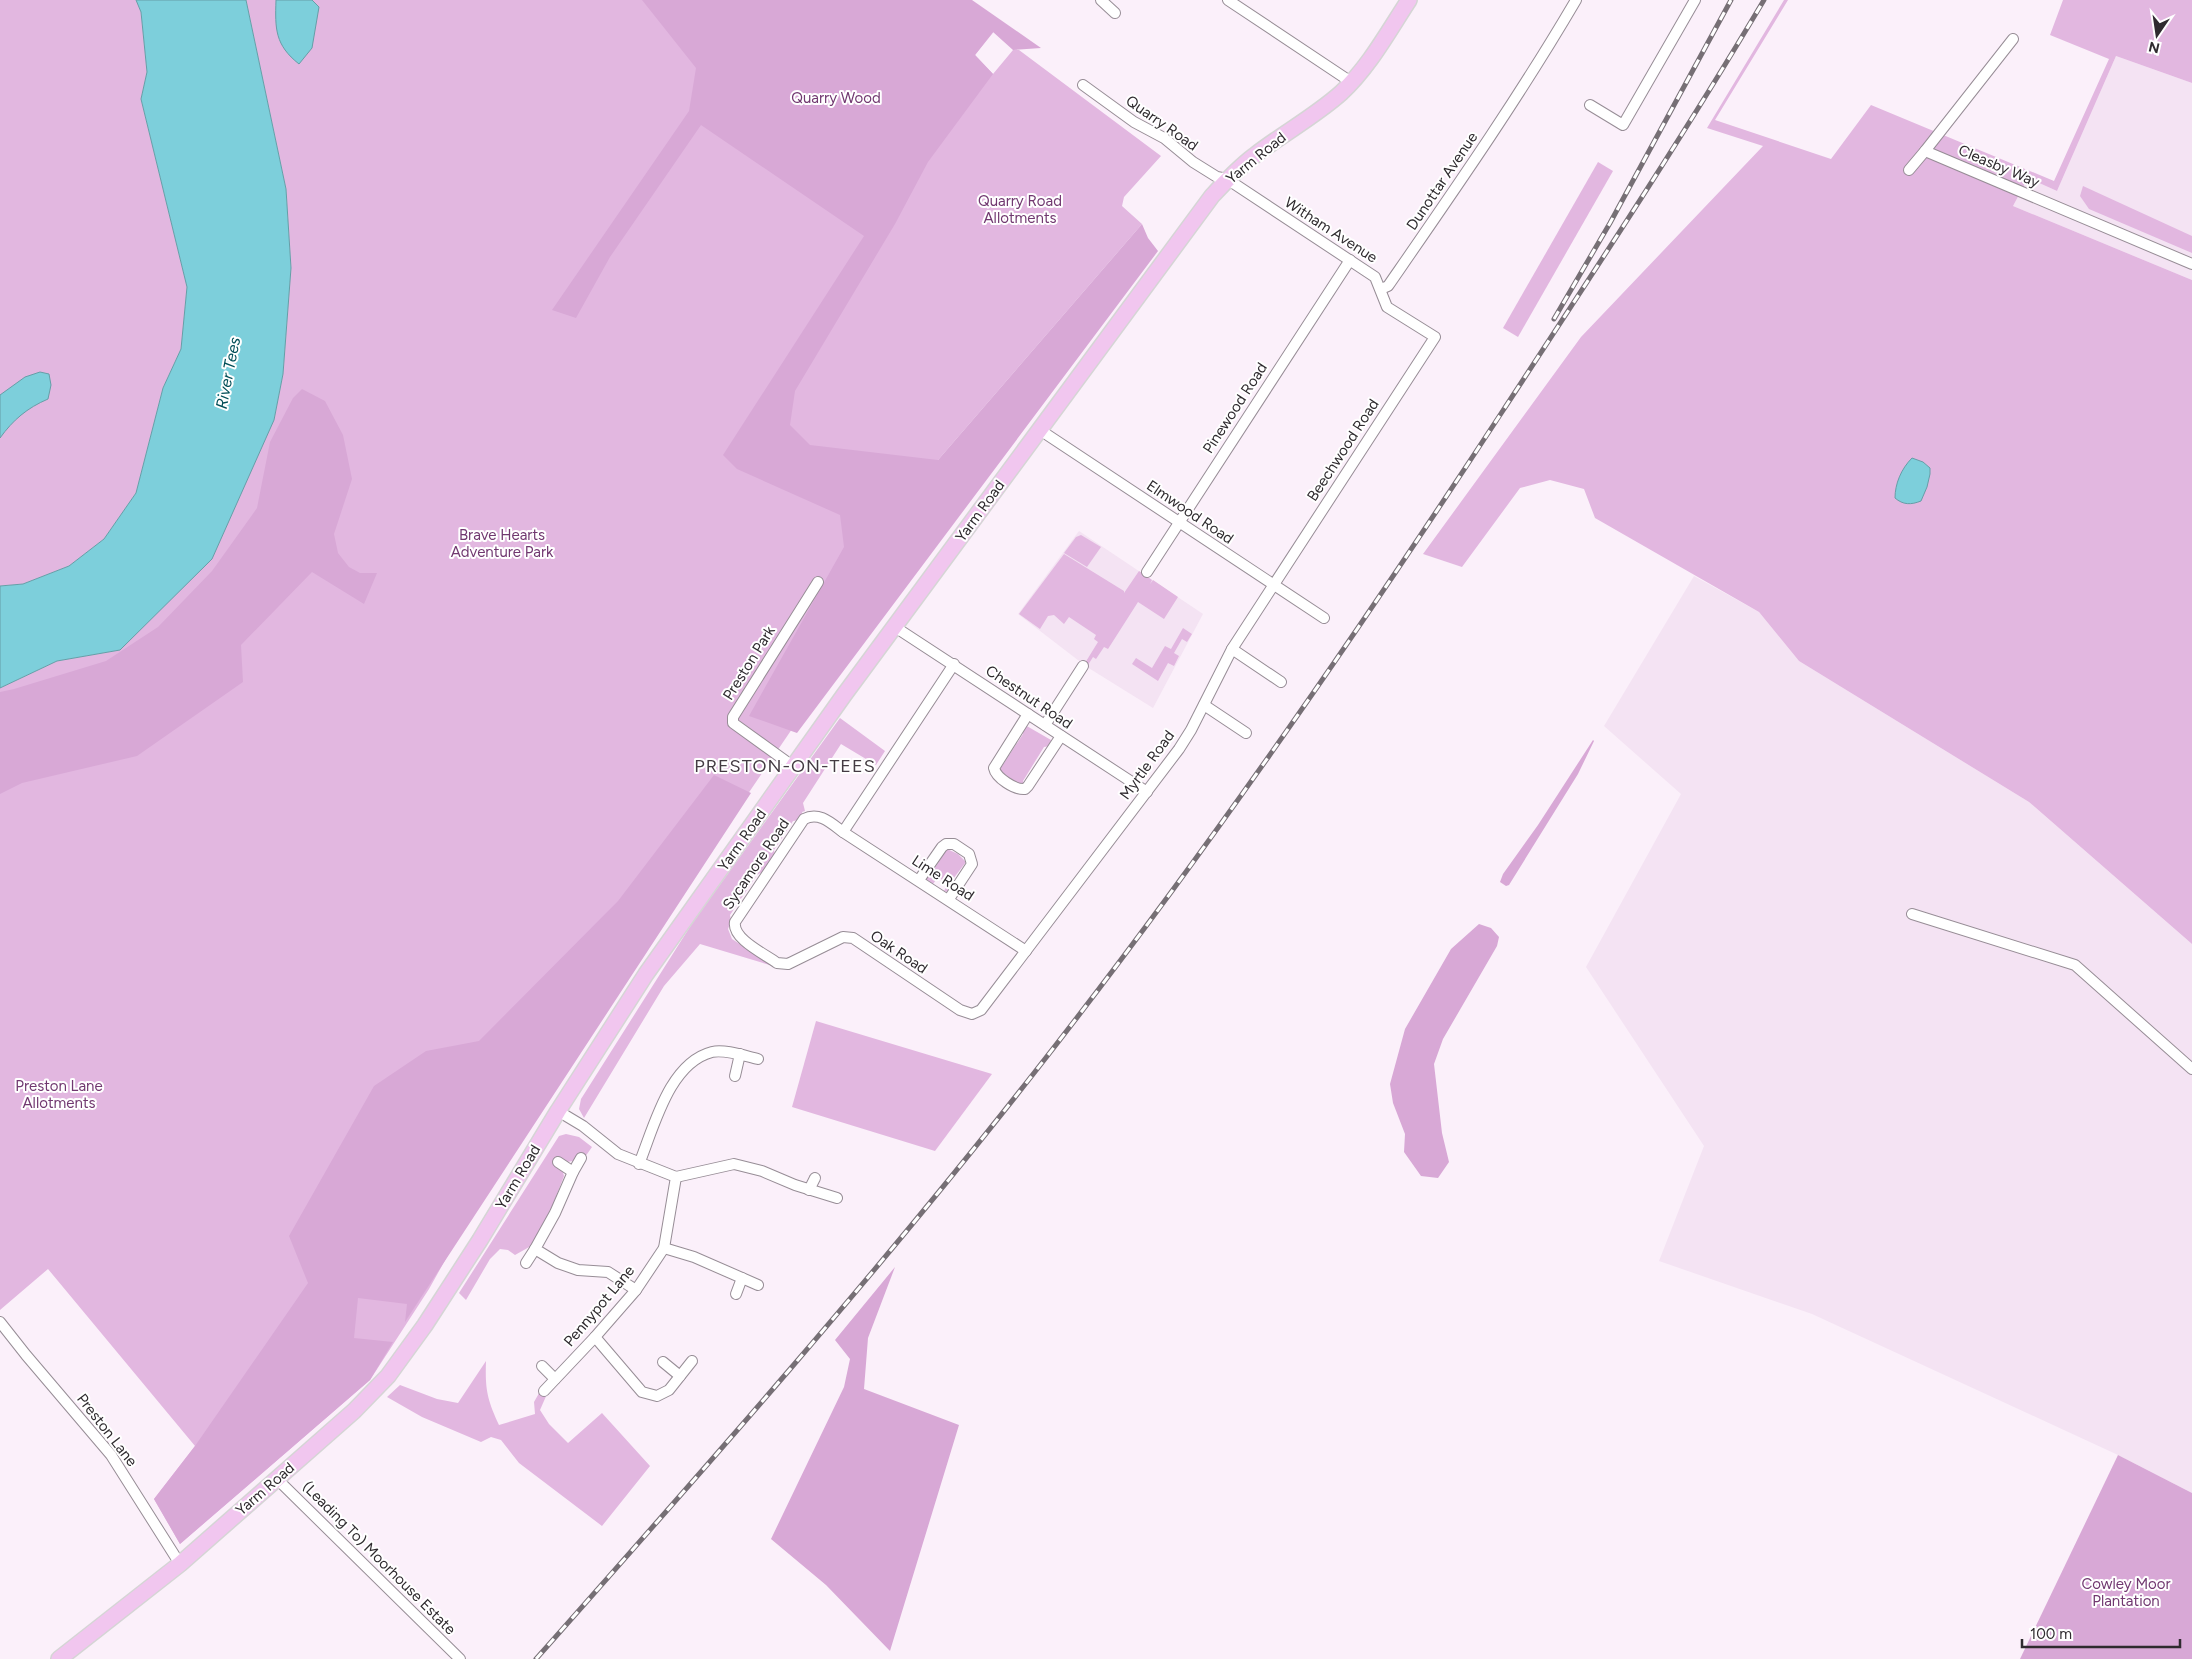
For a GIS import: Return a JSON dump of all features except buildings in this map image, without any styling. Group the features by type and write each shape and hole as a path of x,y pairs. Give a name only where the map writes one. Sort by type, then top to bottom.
{"main road":[{"name":"Yarm Road","path":"59,1659 180,1564 354,1411 388,1376 425,1325 470,1256 558,1111 646,974 895,627 1212,196 1227,179 1253,157 1312,116 1351,82 1384,38 1409,0"}],"street":[{"path":"1101,0 1116,13"},
{"path":"1228,0 1351,82"},
{"name":"Dunottar Avenue","path":"1381,289 1388,286 1523,86 1576,0"},
{"path":"1590,105 1623,125 1696,0"},
{"path":"1909,170 2013,39"},
{"name":"Quarry Road","path":"1083,85 1134,122 1164,138 1193,162 1217,177 1227,179"},
{"name":"Cleasby Way","path":"1925,151 2192,264"},
{"name":"Witham Avenue","path":"1227,179 1375,277 1387,307 1429,333"},
{"name":"Pinewood Road","path":"1146,572 1350,260"},
{"name":"Beechwood Road","path":"1272,585 1435,337 1429,333"},
{"name":"Elmwood Road","path":"1040,430 1324,618"},
{"name":"Preston Park","path":"794,766 733,722 733,718 818,582"},
{"name":"Myrtle Road","path":"1026,951 1190,733 1232,649 1272,585"},
{"name":"Chestnut Road","path":"895,627 1147,792"},
{"path":"1232,649 1280,682"},
{"path":"844,832 954,664"},
{"path":"1044,725 1083,666"},
{"path":"1204,704 1246,733"},
{"path":"1028,714 994,768 997,775 1017,788 1025,789 1060,736"},
{"name":"Sycamore Road","path":"735,932 735,922 804,819 814,816 819,817 844,832"},
{"name":"Lime Road","path":"844,832 1026,951"},
{"path":"919,880 942,847 954,844 968,854 972,864 949,899"},
{"path":"1912,914 2075,965 2192,1069"},
{"name":"Oak Road","path":"735,932 777,963 783,964 788,964 843,937 853,938 960,1010 972,1014 981,1010 1026,951"},
{"path":"639,1164 660,1110 674,1082 692,1061 713,1052 740,1054 758,1058"},
{"path":"735,1076 740,1054"},
{"path":"558,1111 583,1126 618,1154 639,1164 676,1177 734,1164 762,1171 809,1190 837,1198"},
{"path":"526,1263 555,1213 572,1172 581,1158"},
{"path":"558,1162 572,1172"},
{"name":"Pennypot Lane","path":"544,1391 596,1337 636,1290 664,1248 676,1177"},
{"path":"809,1190 815,1178"},
{"path":"664,1248 694,1257 758,1285"},
{"path":"535,1249 558,1263 578,1270 608,1272 636,1290"},
{"path":"736,1294 742,1278"},
{"name":"Preston Lane","path":"0,1322 111,1455 180,1564"},
{"path":"596,1337 642,1392 657,1396 669,1390 692,1361"},
{"path":"663,1362 680,1376"},
{"path":"542,1366 555,1379"},
{"name":"(Leading To) Moorhouse Estate","path":"277,1479 460,1659"}],"shaded area":[{"path":"2116,56 2192,83 2192,280 2013,206 2028,178 2057,191"},
{"path":"1079,531 1203,614 1153,708 1087,667 1018,614"},
{"path":"1694,576 1759,612 1799,661 2029,802 2192,944 2192,1493 2118,1455 1812,1314 1659,1261 1704,1146 1586,967 1681,794 1604,726"}],"green space":[{"path":"0,0 136,0 141,12 147,72 141,99 187,287 181,349 163,388 136,493 104,539 69,566 23,584 0,586"},
{"path":"246,0 957,0 996,29 975,55 993,74 1013,50 1019,50 1161,156 1124,197 1122,206 1142,224 938,460 809,704 616,988 472,1212 429,1289 370,1380 180,1544 154,1499 195,1446 48,1269 0,1310 0,688 57,661 120,650 274,420 283,374 291,268 286,189"},
{"name":"Quarry Wood","path":"642,0 972,0 1041,48 1013,50 993,32 975,55 993,74 928,162 895,224 795,391 790,425 810,445 938,460 1142,224 1148,238 1158,251 797,733 749,716 844,547 840,515 737,469 723,455 864,236 701,125 610,257 576,318 552,310 689,111 696,68"},
{"path":"1784,0 1788,0 1715,120 1831,159 1871,105 2054,181 2109,59 2050,35 2063,0 2192,0 2192,83 2116,56 2057,191 2028,178 2013,206 2192,280 2192,944 2029,802 1799,661 1759,612 1595,518 1584,489 1550,480 1520,488 1462,567 1423,554 1581,337 1763,146 1707,128"},
{"path":"1598,162 1613,171 1518,337 1503,328"},
{"path":"2083,186 2192,236 2192,253 2089,209 2080,196"},
{"path":"302,389 325,401 343,435 352,479 334,534 338,553 349,567 360,573 377,573 364,604 312,572 241,645 243,682 137,756 22,783 0,794 0,692 106,661 158,627 212,571 257,508 270,442 293,398"},
{"path":"1081,535 1101,547 1087,567 1064,553 1076,537"},
{"path":"1064,554 1124,591 1124,593 1139,571 1152,580 1150,584 1153,580 1178,597 1164,619 1138,602 1108,649 1104,647 1096,659 1093,657 1088,665 1085,663 1098,642 1094,639 1096,635 1069,617 1064,624 1054,615 1048,616 1040,629 1019,614"},
{"path":"1183,628 1192,634 1187,642 1182,639 1174,653 1179,656 1174,666 1168,663 1158,681 1132,664 1136,658 1152,668 1165,646 1171,649"},
{"path":"840,718 885,751 876,765 841,744 803,803 805,811 802,812 803,816 799,820 793,821 774,850 775,855 765,870 757,875 730,915 731,921 728,929 732,939 773,966 700,944 664,986 584,1118 579,1109 581,1099 693,922"},
{"path":"1025,725 1051,740 1050,746 1044,747 1023,781 1024,784 1019,785 999,772 999,766 1002,766 1023,734 1022,728"},
{"path":"1593,740 1578,774 1509,885 1506,886 1500,882 1503,874 1538,825"},
{"path":"714,775 751,793 405,1322 407,1304 358,1298 354,1338 393,1342 370,1380 180,1544 154,1499 195,1446 308,1283 289,1236 374,1086 426,1051 479,1041 618,901"},
{"path":"947,849 958,854 966,862 950,883 953,887 947,892 944,891 948,884 938,877 933,884 926,879 928,871 933,871"},
{"path":"1479,924 1491,928 1499,937 1497,946 1443,1039 1434,1064 1442,1133 1449,1162 1438,1178 1421,1176 1404,1152 1405,1134 1393,1103 1390,1084 1405,1029 1451,949"},
{"path":"816,1021 992,1074 935,1151 792,1107"},
{"path":"566,1134 579,1137 592,1147 585,1157 579,1153 573,1161 567,1162 557,1157 553,1163 562,1169 564,1176 547,1220 531,1246 515,1255 508,1250 500,1249 490,1259 466,1300 459,1293 559,1136"},
{"path":"895,1267 868,1338 864,1389 959,1425 890,1651 826,1585 771,1539 844,1387 850,1359 835,1340"},
{"path":"486,1361 488,1394 499,1425 535,1414 534,1402 542,1388 547,1394 540,1410 549,1424 568,1443 602,1413 650,1466 602,1526 519,1463 501,1440 491,1437 481,1442 422,1417 387,1397 400,1385 437,1399 458,1403"},
{"name":"Cowley Moor Plantation","path":"2118,1455 2192,1493 2192,1659 2020,1659"}],"water":[{"name":"River Tees","path":"136,0 246,0 286,189 291,268 283,374 274,420 212,559 120,650 57,661 0,688 0,586 23,584 69,566 104,539 136,493 163,388 181,349 187,287 141,99 147,72 141,12"},
{"path":"276,0 312,0 319,7 312,48 299,64 285,50 278,36"},
{"path":"40,372 49,374 51,385 48,399 33,406 21,415 0,438 0,395 25,377"},
{"path":"1912,458 1923,462 1930,468 1930,474 1921,501 1907,504 1895,498 1895,493 1897,482"}],"railway":[{"path":"1554,319 1610,223 1731,0"},
{"path":"536,1659 852,1297 1034,1073 1157,912 1333,664 1446,497 1635,208 1764,0"}],"district":[{"name":"PRESTON-ON-TEES","path":"785,766"}],"park label":[{"name":"Quarry Road Allotments","path":"1020,210"},
{"name":"Brave Hearts Adventure Park","path":"502,544"},
{"name":"Preston Lane Allotments","path":"59,1094"}]}
